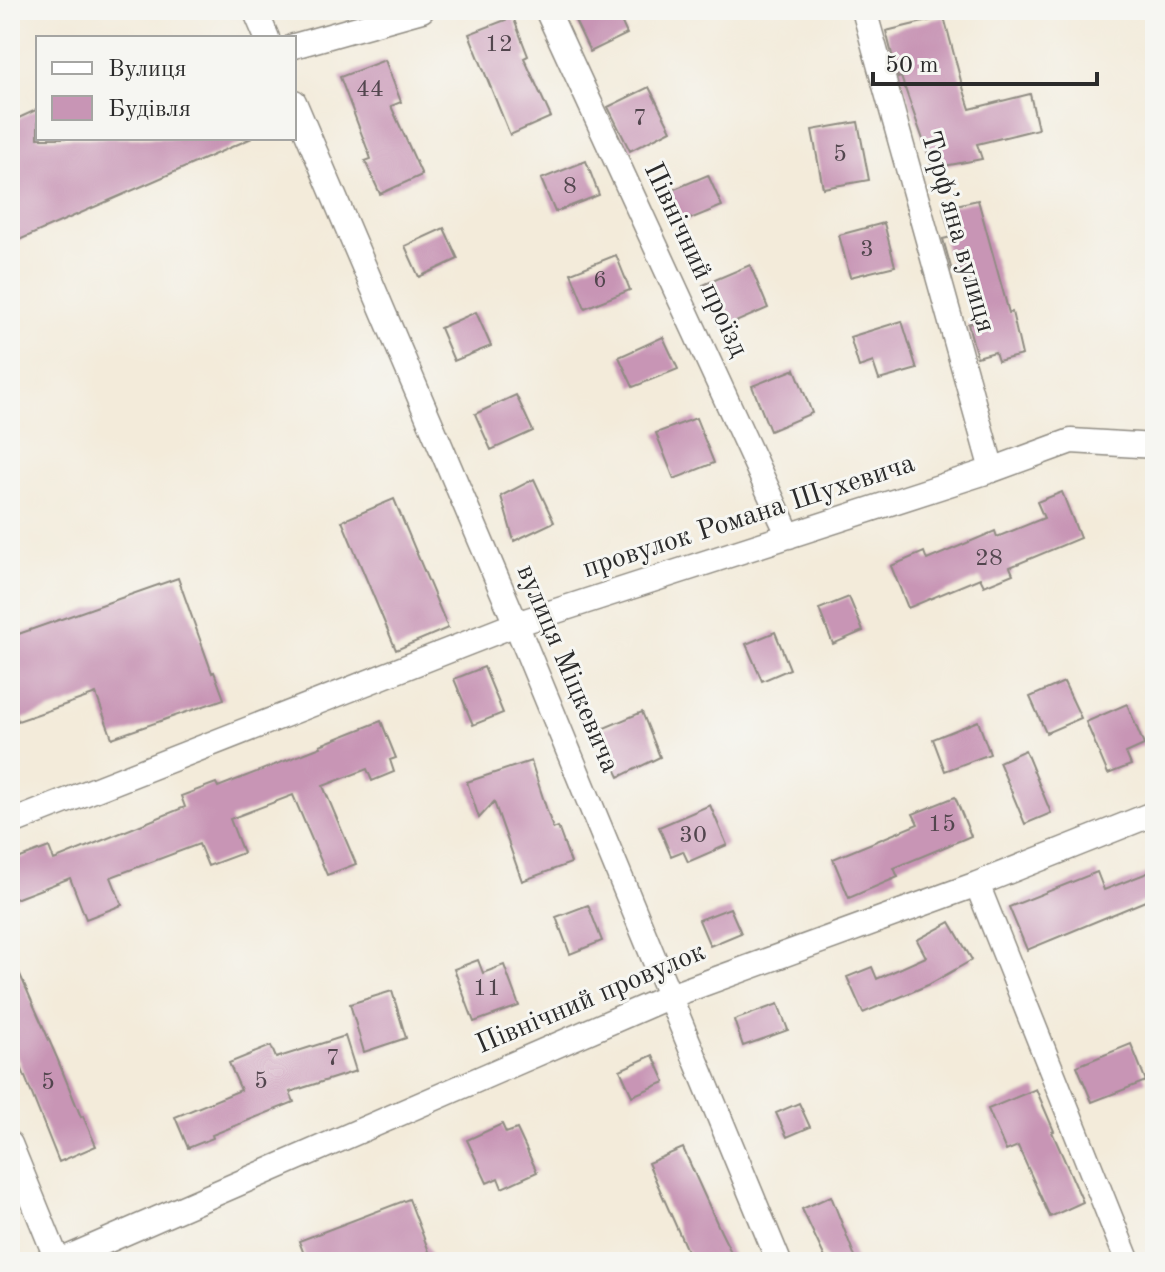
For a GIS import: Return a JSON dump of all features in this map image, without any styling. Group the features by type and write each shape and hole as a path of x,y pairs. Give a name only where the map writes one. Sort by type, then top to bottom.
{"street":[{"path":"255,10 266,36"},
{"path":"296,45 422,10"},
{"name":"Північний проїзд","path":"547,10 789,536"},
{"name":"Торфʼяна вулиця","path":"864,10 992,470"},
{"name":"вулиця Міцкевича","path":"296,107 516,624 779,1262"},
{"name":"провулок Романа Шухевича","path":"10,823 516,624 992,470 1071,441 1155,446"},
{"name":"Північний провулок","path":"58,1262 670,996 977,884 1155,813"},
{"path":"977,884 1128,1262"},
{"path":"10,1144 58,1262"}],"building":[{"path":"570,10 616,10 627,34 590,52"},
{"path":"513,17 528,56 524,58 551,117 510,135 469,34"},
{"path":"944,17 970,109 1030,94 1038,129 977,144 982,159 933,168 901,77 898,78 886,31"},
{"path":"385,60 401,102 391,106 422,175 380,194 365,161 371,159 340,77"},
{"path":"649,87 671,130 630,151 608,107"},
{"path":"36,110 36,140 247,140 10,244 10,122"},
{"path":"858,122 869,180 823,188 812,130"},
{"path":"586,161 599,195 555,212 541,179"},
{"path":"708,175 722,206 678,224 665,193"},
{"path":"978,200 1022,355 998,361 995,352 977,357 968,324 981,320 965,267 952,271 943,239 951,237 943,208"},
{"path":"884,223 895,266 850,277 839,235"},
{"path":"444,228 458,259 419,277 405,246"},
{"path":"616,255 630,290 585,308 571,273"},
{"path":"750,265 768,308 722,328 703,285"},
{"path":"476,312 491,346 454,361 440,328"},
{"path":"902,321 917,369 879,380 873,362 859,367 850,337"},
{"path":"663,337 678,369 633,387 619,357"},
{"path":"795,369 812,413 770,431 752,386"},
{"path":"516,395 533,431 491,450 475,414"},
{"path":"696,418 714,463 674,479 656,433"},
{"path":"534,479 554,522 514,541 501,496"},
{"path":"1062,492 1080,538 1010,567 1013,574 984,586 980,578 908,608 891,566 924,552 927,560 995,531 997,537 1044,518 1037,502"},
{"path":"394,499 448,628 396,650 342,521"},
{"path":"178,578 224,699 112,738 96,694 18,721 10,697 10,637"},
{"path":"849,597 863,631 833,644 819,609"},
{"path":"775,632 790,669 762,681 746,644"},
{"path":"484,667 503,713 473,725 454,679"},
{"path":"1064,682 1081,718 1046,733 1030,697"},
{"path":"1127,704 1144,745 1126,753 1131,765 1108,774 1086,722"},
{"path":"642,712 660,757 619,777 597,731"},
{"path":"381,721 396,758 390,760 394,772 372,781 367,769 323,786 356,864 327,875 293,795 230,819 243,853 208,866 199,844 111,877 122,905 86,919 70,878 10,901 10,862 49,847 54,860 185,807 181,796 216,783 218,787"},
{"path":"978,721 990,754 945,771 933,739"},
{"path":"1025,750 1051,813 1025,824 999,762"},
{"path":"531,761 553,829 558,827 571,863 522,881 494,802 479,818 467,782"},
{"path":"955,797 971,836 894,868 898,877 849,898 833,859 918,824 913,814"},
{"path":"710,805 727,845 688,862 683,851 671,856 659,827"},
{"path":"1155,870 1155,897 1027,950 1009,907 1097,872 1104,890"},
{"path":"588,905 602,941 570,954 556,917"},
{"path":"730,908 741,933 710,946 699,920"},
{"path":"950,922 972,960 928,985 863,1013 847,977 872,967 877,979 926,957 917,940"},
{"path":"10,952 96,1146 59,1162 10,1039"},
{"path":"478,960 483,973 504,965 519,1006 474,1022 454,969"},
{"path":"392,991 406,1038 364,1052 350,1004"},
{"path":"778,1004 788,1030 743,1046 734,1020"},
{"path":"345,1036 356,1071 290,1092 294,1102 188,1148 175,1117 241,1090 229,1063 271,1046 276,1058"},
{"path":"1131,1044 1146,1081 1092,1102 1077,1066"},
{"path":"653,1055 665,1082 632,1096 620,1070"},
{"path":"1036,1089 1083,1202 1050,1217 1018,1146 1006,1151 988,1109"},
{"path":"799,1103 810,1127 787,1137 776,1113"},
{"path":"502,1124 506,1133 517,1129 537,1172 502,1188 498,1178 487,1183 467,1140"},
{"path":"683,1148 736,1262 692,1262 648,1163"},
{"path":"831,1196 857,1262 827,1262 802,1209"},
{"path":"409,1199 433,1262 307,1262 299,1241"}]}
